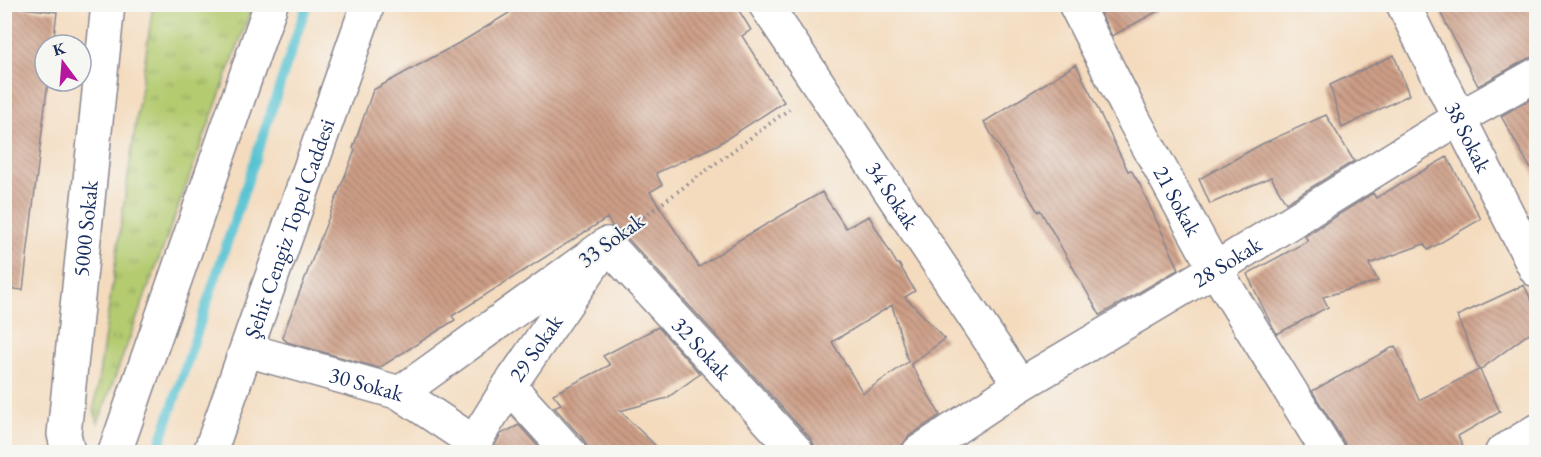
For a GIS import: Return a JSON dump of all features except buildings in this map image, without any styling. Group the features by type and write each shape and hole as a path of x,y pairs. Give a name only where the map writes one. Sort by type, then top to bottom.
{"street":[{"name":"5000 Sokak","path":"68,453 64,434 108,4"},
{"path":"115,453 271,4"},
{"name":"34 Sokak","path":"765,4 1020,386"},
{"name":"21 Sokak","path":"1075,4 1134,120 1215,269 1328,453"},
{"name":"38 Sokak","path":"1403,4 1536,270"},
{"name":"Şehit Cengiz Topel Caddesi","path":"210,453 370,7"},
{"name":"28 Sokak","path":"919,453 1020,386 1459,118 1536,75"},
{"name":"29 Sokak","path":"471,448 509,386 606,244"},
{"name":"33 Sokak","path":"400,393 606,244"},
{"name":"32 Sokak","path":"606,244 797,453"},
{"name":"30 Sokak","path":"247,350 400,393 471,448"},
{"path":"509,386 569,453"},
{"path":"1502,453 1536,431"}],"path":[{"name":"33 Sokak","path":"606,244 820,87"}],"green space":[{"path":"153,5 253,5 98,423 94,410"}],"waterway":[{"path":"157,452 307,4"}]}
